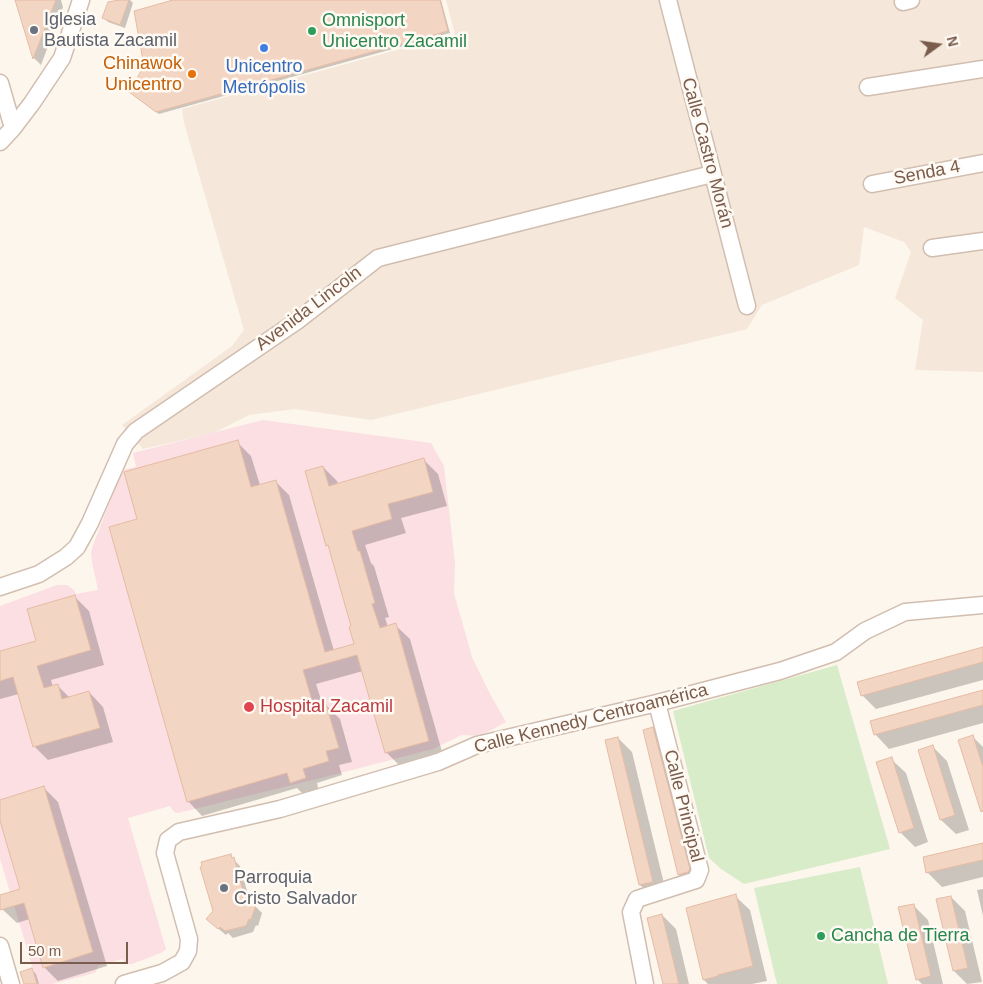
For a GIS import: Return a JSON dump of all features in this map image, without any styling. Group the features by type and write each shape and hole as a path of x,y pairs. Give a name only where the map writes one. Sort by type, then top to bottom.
{"street":[{"path":"0,142 32,103 62,58 81,0"},
{"name":"Calle Castro Morán","path":"668,0 747,306"},
{"path":"868,87 983,69"},
{"path":"0,83 13,128"},
{"name":"Senda 4","path":"872,184 983,163"},
{"name":"Avenida Lincoln","path":"0,587 39,574 66,557 77,546 90,523 125,444 136,431 297,321 378,258 712,174"},
{"path":"932,248 983,241"},
{"name":"Calle Kennedy Centroamérica","path":"124,984 162,973 182,962 188,951 189,939 165,853 168,840 178,832 280,809 438,762 477,745 657,703 780,671 836,652 865,631 905,612 983,605"},
{"name":"Calle Principal","path":"645,984 631,912 637,899 696,880 700,870 657,703"},
{"path":"0,946 11,984"}],"shaded area":[{"path":"446,0 983,0 983,372 915,370 923,320 895,298 911,252 904,242 864,227 859,265 762,305 747,329 371,420 295,409 249,415 214,433 143,449 122,425 232,346 244,330 184,123 182,109 455,34"},
{"name":"Hospital Zacamil","path":"263,420 431,443 444,466 455,563 454,593 472,657 506,722 479,736 462,735 433,749 321,778 178,813 174,812 170,806 128,818 166,949 161,953 132,964 126,964 122,959 98,966 96,972 91,974 52,984 39,984 0,859 0,606 57,585 67,585 76,594 98,590 92,562 92,548 122,470 136,467 133,453"}],"green space":[{"path":"837,665 890,849 744,884 721,869 709,858 673,711"},
{"name":"Cancha de Tierra","path":"860,867 888,984 777,984 754,888"}],"building":[{"name":"Iglesia Bautista Zacamil","path":"15,0 56,0 33,59"},
{"path":"129,0 120,25 102,18 108,2"},
{"name":"Unicentro Metrópolis","path":"173,0 440,0 448,31 156,112 129,92 144,66 134,11"},
{"path":"238,440 251,487 276,480 325,652 354,644 349,627 351,626 305,471 323,466 329,486 424,458 433,492 388,504 392,519 352,531 358,551 360,551 375,603 372,604 380,628 396,623 429,741 385,753 357,655 303,670 314,707 326,704 339,748 326,751 329,761 303,769 306,778 290,783 287,773 187,802 109,527 137,519 124,472"},
{"path":"75,595 91,650 37,666 44,688 58,684 62,699 89,691 100,728 33,747 13,677 0,681 0,651 36,641 27,609"},
{"path":"983,647 983,662 861,696 857,682"},
{"path":"983,690 983,705 874,735 870,721"},
{"path":"653,727 690,869 688,872 678,875 643,730"},
{"path":"973,735 983,767 983,811 981,812 958,740"},
{"path":"618,737 653,882 639,885 605,740"},
{"path":"933,745 955,815 940,820 918,750"},
{"path":"892,757 914,828 899,833 876,762"},
{"path":"44,786 93,952 43,968 24,903 0,910 0,895 20,889 0,821 0,800"},
{"path":"983,843 983,860 926,873 923,857"},
{"name":"Parroquia Cristo Salvador","path":"231,854 232,858 234,857 246,902 256,905 251,920 249,919 246,926 225,931 220,927 218,929 206,919 213,911 200,867 202,866 201,862"},
{"path":"736,894 753,966 703,980 686,908"},
{"path":"951,896 968,968 953,971 936,899"},
{"path":"914,904 931,976 916,980 898,907"},
{"path":"662,914 679,984 663,984 647,918"},
{"path":"32,968 37,984 24,984 20,972"}],"place":[{"name":"Iglesia Bautista Zacamil","path":"34,30"},
{"name":"Omnisport Unicentro Zacamil","path":"312,31"},
{"name":"Unicentro Metrópolis","path":"264,48"},
{"name":"Chinawok Unicentro","path":"192,74"},
{"name":"Hospital Zacamil","path":"249,707"},
{"name":"Parroquia Cristo Salvador","path":"224,888"},
{"name":"Cancha de Tierra","path":"821,936"}]}
